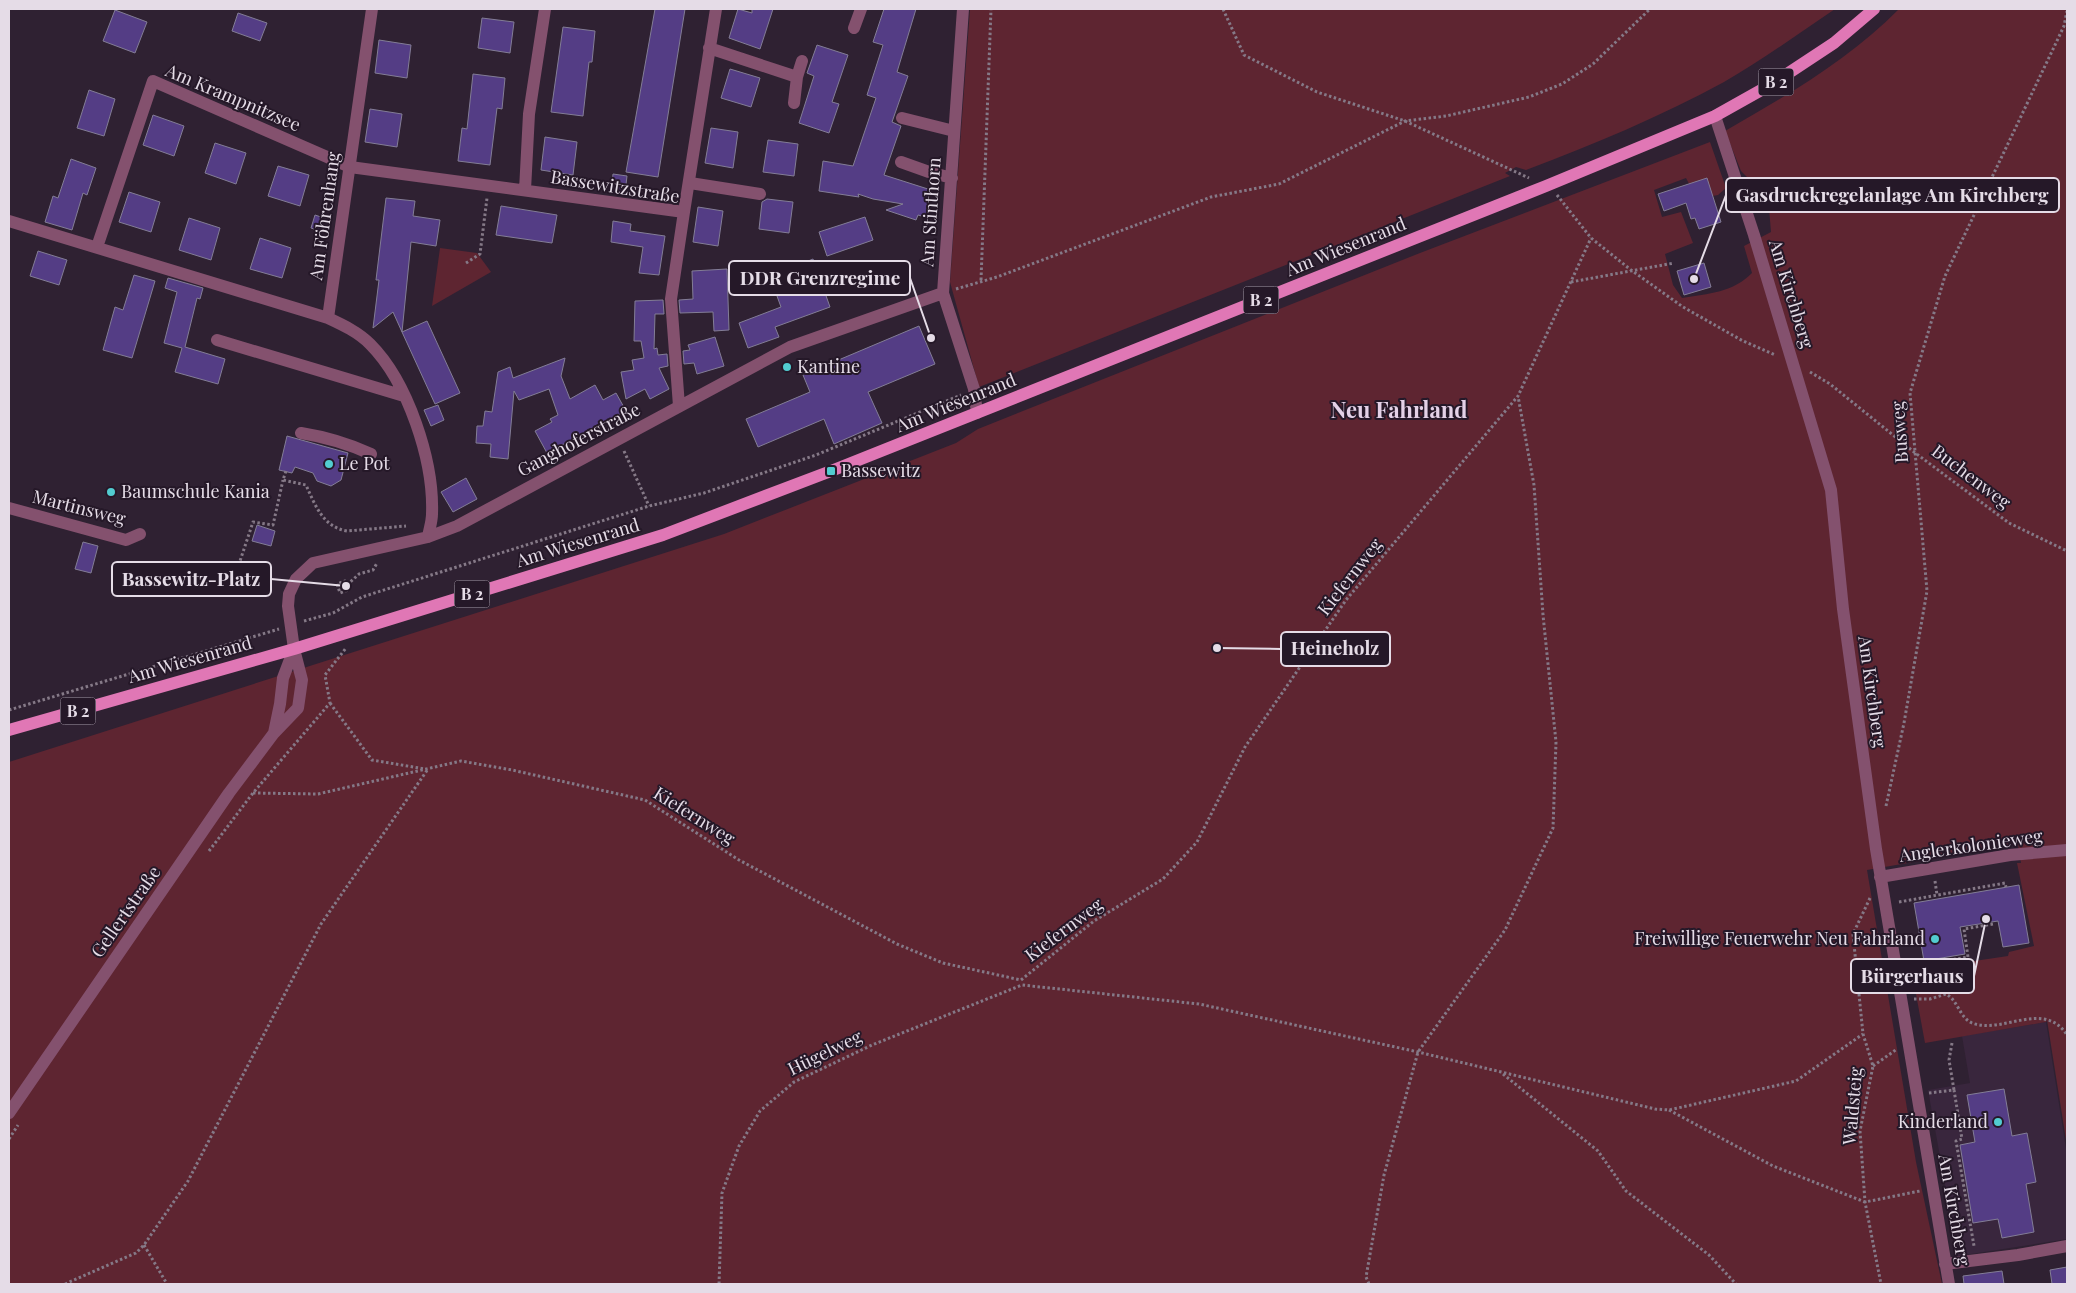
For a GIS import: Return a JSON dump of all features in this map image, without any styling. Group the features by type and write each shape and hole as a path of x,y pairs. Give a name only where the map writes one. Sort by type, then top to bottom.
{"main road":[{"name":"Am Wiesenrand","path":"9,730 294,649 663,535 977,413 1519,197 1715,116 1772,84 1826,48 1874,9"}],"street":[{"name":"Am Föhrenhang","path":"328,318 372,9"},
{"path":"525,190 529,114 545,9"},
{"path":"684,212 716,9"},
{"path":"854,28 861,9"},
{"name":"Am Stinthorn","path":"963,9 943,292 974,389 977,413"},
{"path":"709,48 797,77"},
{"path":"794,103 797,77 802,61"},
{"name":"Am Krampnitzsee","path":"97,247 154,81 350,167"},
{"name":"Am Kirchberg","path":"1715,116 1831,490 1843,609 1880,877 1949,1284"},
{"path":"902,118 954,131"},
{"path":"901,162 952,178"},
{"name":"Bassewitzstraße","path":"350,167 684,212 671,300 679,406"},
{"path":"690,183 760,194"},
{"path":"9,221 328,318 352,330 370,344 397,381 421,438 428,470 432,516 428,537"},
{"name":"Ganghoferstraße","path":"294,649 288,606 291,588 303,571 313,563 428,537 457,526 790,347 943,292"},
{"path":"217,340 404,396"},
{"path":"301,434 325,436 371,454"},
{"name":"Martinsweg","path":"9,508 126,540 140,534"},
{"name":"Gellertstraße","path":"274,733 283,678 294,649"},
{"name":"Gellertstraße","path":"9,1113 229,793 274,733 298,708 302,680 294,649"},
{"name":"Anglerkolonieweg","path":"1880,877 2010,855 2067,850"},
{"path":"1945,1264 2018,1255 2067,1246"}],"path":[{"path":"981,281 991,9"},
{"path":"943,292 1007,273 1211,197 1279,184 1405,121 1455,114 1529,97 1562,84 1593,64 1650,9"},
{"name":"Busweg","path":"1885,810 1904,723 1927,591 1910,393 1945,276 2064,26 2067,11"},
{"path":"466,263 480,254 488,185"},
{"name":"Kiefernweg","path":"253,793 318,794 460,761 512,770 645,800 739,860 896,944 943,963 1021,980 1094,922 1163,878 1197,842 1245,747 1346,600 1518,396 1591,238"},
{"path":"1571,282 1674,263"},
{"name":"Buchenweg","path":"1793,363 1830,384 1914,452 2009,522 2067,551"},
{"path":"9,710 333,613 362,597 649,506 704,492 816,455 974,389"},
{"path":"1369,1284 1366,1277 1384,1175 1418,1052 1505,930 1553,828 1556,742 1543,615 1534,485 1518,396"},
{"path":"618,439 649,506"},
{"path":"237,570 253,522 273,525 286,471"},
{"path":"283,480 306,485 320,513 332,526 340,530 412,525 428,537"},
{"path":"347,585 359,574 374,570 378,563"},
{"path":"65,1284 136,1252 144,1246 188,1181 321,924 428,769 372,760 330,703 325,675 346,648 341,634"},
{"path":"205,856 253,793 330,703"},
{"name":"Waldsteig","path":"1880,877 1853,934 1863,1034 1873,1066 1860,1131 1865,1202 1881,1284"},
{"path":"1885,905 2005,883 2006,887"},
{"path":"1896,969 1968,957 1964,929 1994,924"},
{"name":"Hügelweg","path":"719,1284 722,1193 739,1146 760,1111 794,1082 872,1045 1022,985 1199,1004 1418,1052"},
{"path":"1901,1003 1914,999 1930,999 1946,994 1951,997 1962,1014 1971,1022 1994,1025 2029,1018 2051,1021 2062,1028 2067,1035"},
{"path":"1418,1052 1655,1109 1670,1110 1796,1081 1863,1034"},
{"path":"1873,1066 1908,1042"},
{"path":"1952,1043 1949,1060 1962,1139 1956,1141 1976,1260"},
{"path":"1503,1073 1598,1152 1626,1191 1709,1255 1736,1284"},
{"path":"1916,1096 1954,1090"},
{"path":"1670,1110 1773,1166 1865,1202 1933,1188"},
{"path":"9,1138 20,1122"},
{"path":"144,1246 167,1284"}],"shaded area":[{"path":"970,9 1835,9 1724,82 1676,107 1526,170 1516,167 1505,173 1510,176 979,387 950,282"},
{"path":"1899,9 2067,9 2067,1146 2047,1020 2046,1022 1925,1043 1916,994 1912,993 1907,971 2008,956 2009,952 2034,946 2017,863 2021,863 2018,844 1867,870 1916,1162 1942,1284 9,1284 9,762 724,534 956,443 978,429 1420,253 1710,142 1726,188 1718,195 1697,199 1686,178 1654,190 1662,217 1681,212 1693,243 1665,254 1673,285 1682,298 1729,288 1752,273 1744,246 1771,232 1769,208 1754,184 1741,171 1725,131 1838,61"},
{"path":"440,248 477,253 491,272 432,306"},
{"name":"Kinderland","path":"2046,1022 2067,1155 2067,1239 1958,1256 1928,1090 1970,1083 1962,1036"}],"building":[{"path":"655,9 685,9 658,177 626,172"},
{"path":"738,9 752,13 752,9 773,9 760,49 729,38"},
{"path":"884,9 916,9 897,72 908,76 892,122 901,126 884,175 931,190 929,218 918,215 916,220 886,210 903,204 873,199 858,194 859,197 819,191 823,161 853,166 876,98 867,95 883,45 873,42"},
{"path":"115,10 147,22 135,53 103,41"},
{"path":"238,13 267,23 260,41 232,31"},
{"path":"482,18 514,22 510,53 478,48"},
{"path":"563,27 595,31 592,62 589,62 583,116 551,112"},
{"path":"379,40 411,45 407,78 375,73"},
{"path":"817,45 848,55 832,102 839,104 829,133 799,123 814,76 807,73"},
{"path":"730,69 760,78 751,107 721,98"},
{"path":"473,74 505,78 502,109 497,108 490,165 458,161 462,128 467,129"},
{"path":"89,90 115,99 104,136 77,128"},
{"path":"370,109 402,114 397,147 365,142"},
{"path":"153,115 184,126 174,156 143,145"},
{"path":"711,128 738,132 733,168 705,163"},
{"path":"545,137 577,142 573,175 541,170"},
{"path":"768,140 798,144 794,176 763,172"},
{"path":"215,143 246,153 236,184 205,173"},
{"path":"71,159 96,168 87,195 83,193 72,230 45,222 53,196 58,198"},
{"path":"278,166 309,175 300,206 268,196"},
{"path":"613,174 627,176 625,193 611,191"},
{"path":"1707,178 1721,222 1699,229 1695,218 1691,219 1686,203 1664,211 1658,194"},
{"path":"129,192 160,202 151,232 119,222"},
{"path":"386,198 415,201 413,216 440,220 436,246 411,242 402,332 393,312 373,328 379,280 376,280"},
{"path":"767,199 793,202 789,233 759,229 762,202"},
{"path":"501,206 557,215 552,243 496,235"},
{"path":"698,207 723,211 718,246 693,242"},
{"path":"315,215 330,220 326,233 311,228"},
{"path":"865,217 873,240 827,256 819,232"},
{"path":"189,218 220,228 211,260 179,250"},
{"path":"613,221 631,224 630,231 665,236 659,275 639,273 643,247 611,242"},
{"path":"260,238 291,248 282,278 250,269"},
{"path":"38,251 67,260 59,285 30,276"},
{"path":"813,259 830,307 775,327 779,337 748,348 739,323 781,307 777,296 803,287 796,266"},
{"path":"1704,263 1711,287 1684,295 1677,271"},
{"path":"727,269 729,330 714,331 713,312 680,313 679,300 693,299 692,271"},
{"path":"134,275 155,281 132,358 103,350 115,307 123,310"},
{"path":"168,278 203,288 200,299 197,298 185,347 225,359 218,384 175,372 182,348 164,343 177,292 165,288"},
{"path":"663,300 664,314 655,314 654,349 657,348 658,355 667,354 668,366 659,368 669,389 650,399 645,389 626,399 621,372 634,370 632,360 644,358 641,341 634,341 635,301"},
{"path":"427,321 460,393 435,404 402,332"},
{"path":"919,326 935,364 868,392 882,423 834,444 824,419 758,447 746,419 810,392 803,375"},
{"path":"715,337 724,366 697,374 694,363 684,364 683,351 690,350 688,345"},
{"path":"565,358 561,376 570,399 595,385 603,400 616,393 626,411 547,453 535,431 552,422 550,419 558,415 549,389 519,400 514,391 508,459 490,457 491,444 476,443 477,426 483,426 485,411 492,412 498,372 510,367 513,378"},
{"path":"438,405 444,420 431,426 424,410"},
{"path":"287,436 348,453 341,480 331,486 317,481 313,473 295,467 292,473 279,470"},
{"path":"466,478 477,499 453,512 441,492"},
{"path":"257,525 275,531 271,546 252,541"},
{"path":"83,542 98,546 91,573 75,569"},
{"path":"2019,885 2029,943 2003,947 1998,921 1960,927 1965,954 1924,961 1914,903"},
{"path":"2004,1089 2012,1136 2027,1133 2036,1182 2026,1184 2034,1232 2002,1238 1998,1219 1973,1223 1960,1145 1975,1142 1967,1095"},
{"path":"2067,1267 2067,1284 2052,1284 2050,1270"},
{"path":"2002,1271 2004,1284 1964,1284 1963,1276"}],"place":[{"name":"Gasdruckregelanlage Am Kirchberg","path":"1694,279"},
{"name":"DDR Grenzregime","path":"931,338"},
{"name":"Kantine","path":"787,367"},
{"name":"Le Pot","path":"329,464"},
{"name":"Bassewitz","path":"831,471"},
{"name":"Baumschule Kania","path":"111,492"},
{"name":"Bassewitz-Platz","path":"346,586"},
{"name":"Heineholz","path":"1217,648"},
{"name":"Bürgerhaus","path":"1986,919"},
{"name":"Freiwillige Feuerwehr Neu Fahrland","path":"1935,939"},
{"name":"Kinderland","path":"1998,1122"}],"district":[{"name":"Neu Fahrland","path":"1399,410"}]}
